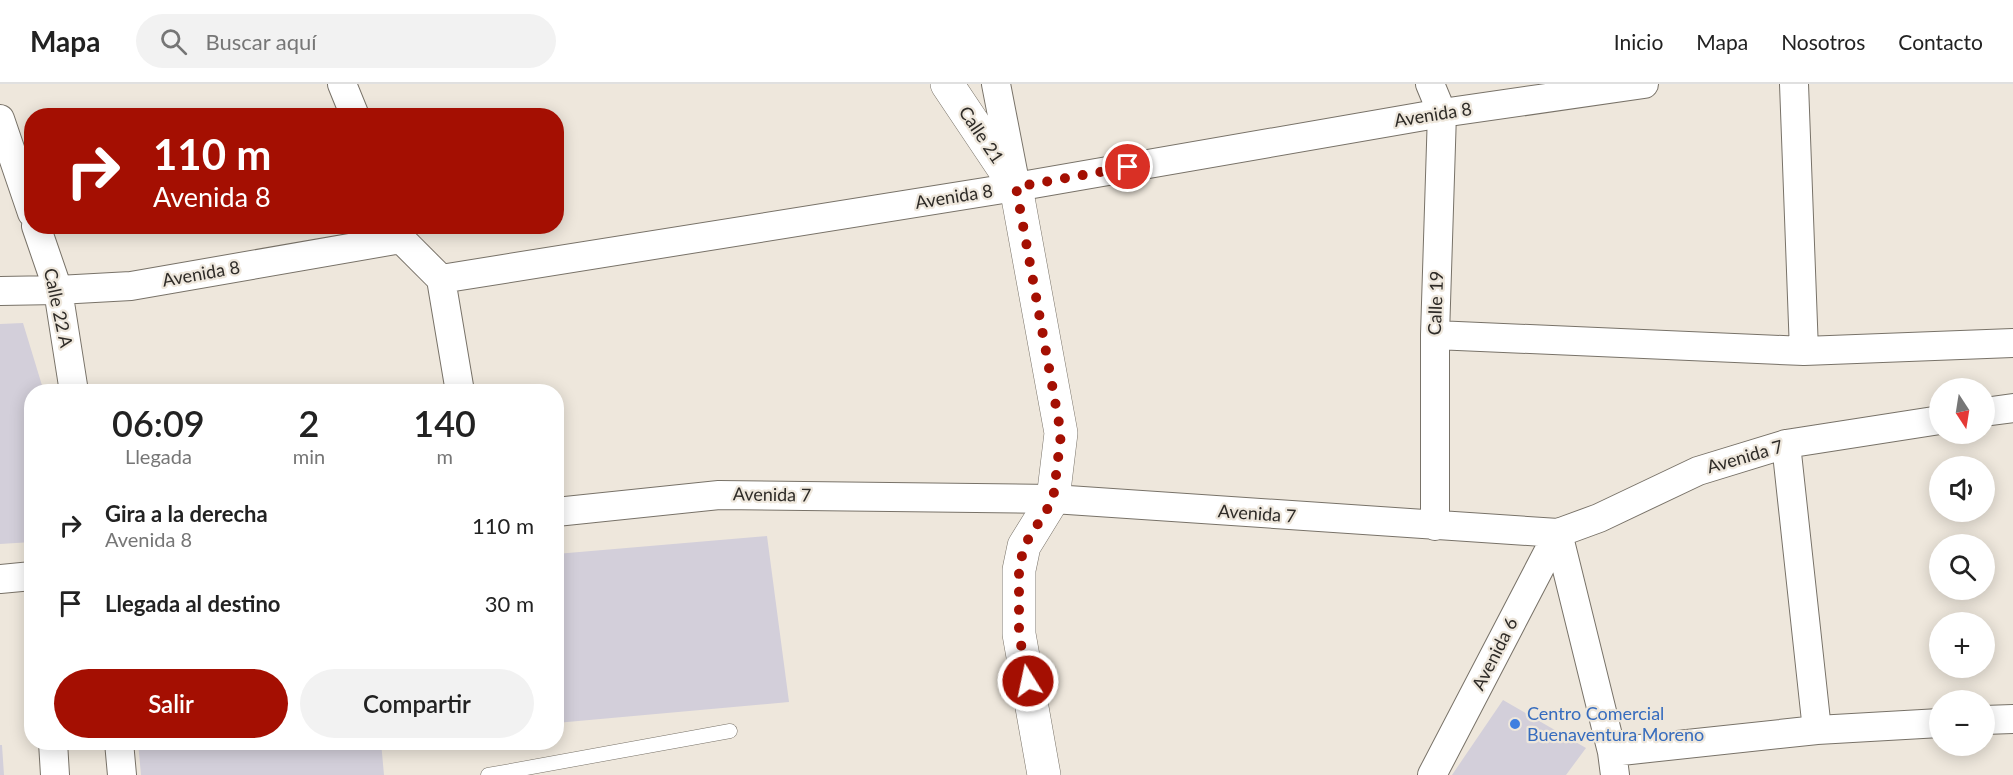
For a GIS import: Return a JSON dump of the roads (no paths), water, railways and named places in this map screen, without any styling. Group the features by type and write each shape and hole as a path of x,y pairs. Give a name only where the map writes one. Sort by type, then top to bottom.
{"street":[{"name":"Calle 21","path":"947,84 1016,187"},
{"path":"996,84 1061,434 1053,500 1024,546 1019,570 1019,634 1044,775"},
{"name":"Calle 19","path":"1430,84 1442,113 1435,335 1435,525"},
{"name":"Avenida 8","path":"441,279 1016,187 1442,113 1644,84"},
{"path":"1794,84 1804,351"},
{"path":"0,119 24,190"},
{"name":"Calle 22 A","path":"39,234 58,290 73,384"},
{"name":"Avenida 8","path":"0,291 131,286 389,234"},
{"path":"401,234 441,279 459,384"},
{"path":"1435,335 1804,351 2013,344"},
{"path":"1995,410 2013,408"},
{"name":"Avenida 7","path":"564,511 719,495 1053,500 1558,532 1599,518 1698,471 1786,444 1929,422"},
{"path":"1786,444 1817,730"},
{"path":"1558,532 1613,764 1817,730 1929,724"},
{"name":"Avenida 6","path":"1432,775 1558,532"},
{"path":"0,579 24,577"},
{"path":"1995,720 2013,719"},
{"path":"53,750 55,775"},
{"path":"120,750 122,775"}],"lane":[{"path":"488,775 730,731"}],"place":[{"name":"Centro Comercial Buenaventura Moreno","path":"1515,724"}]}
